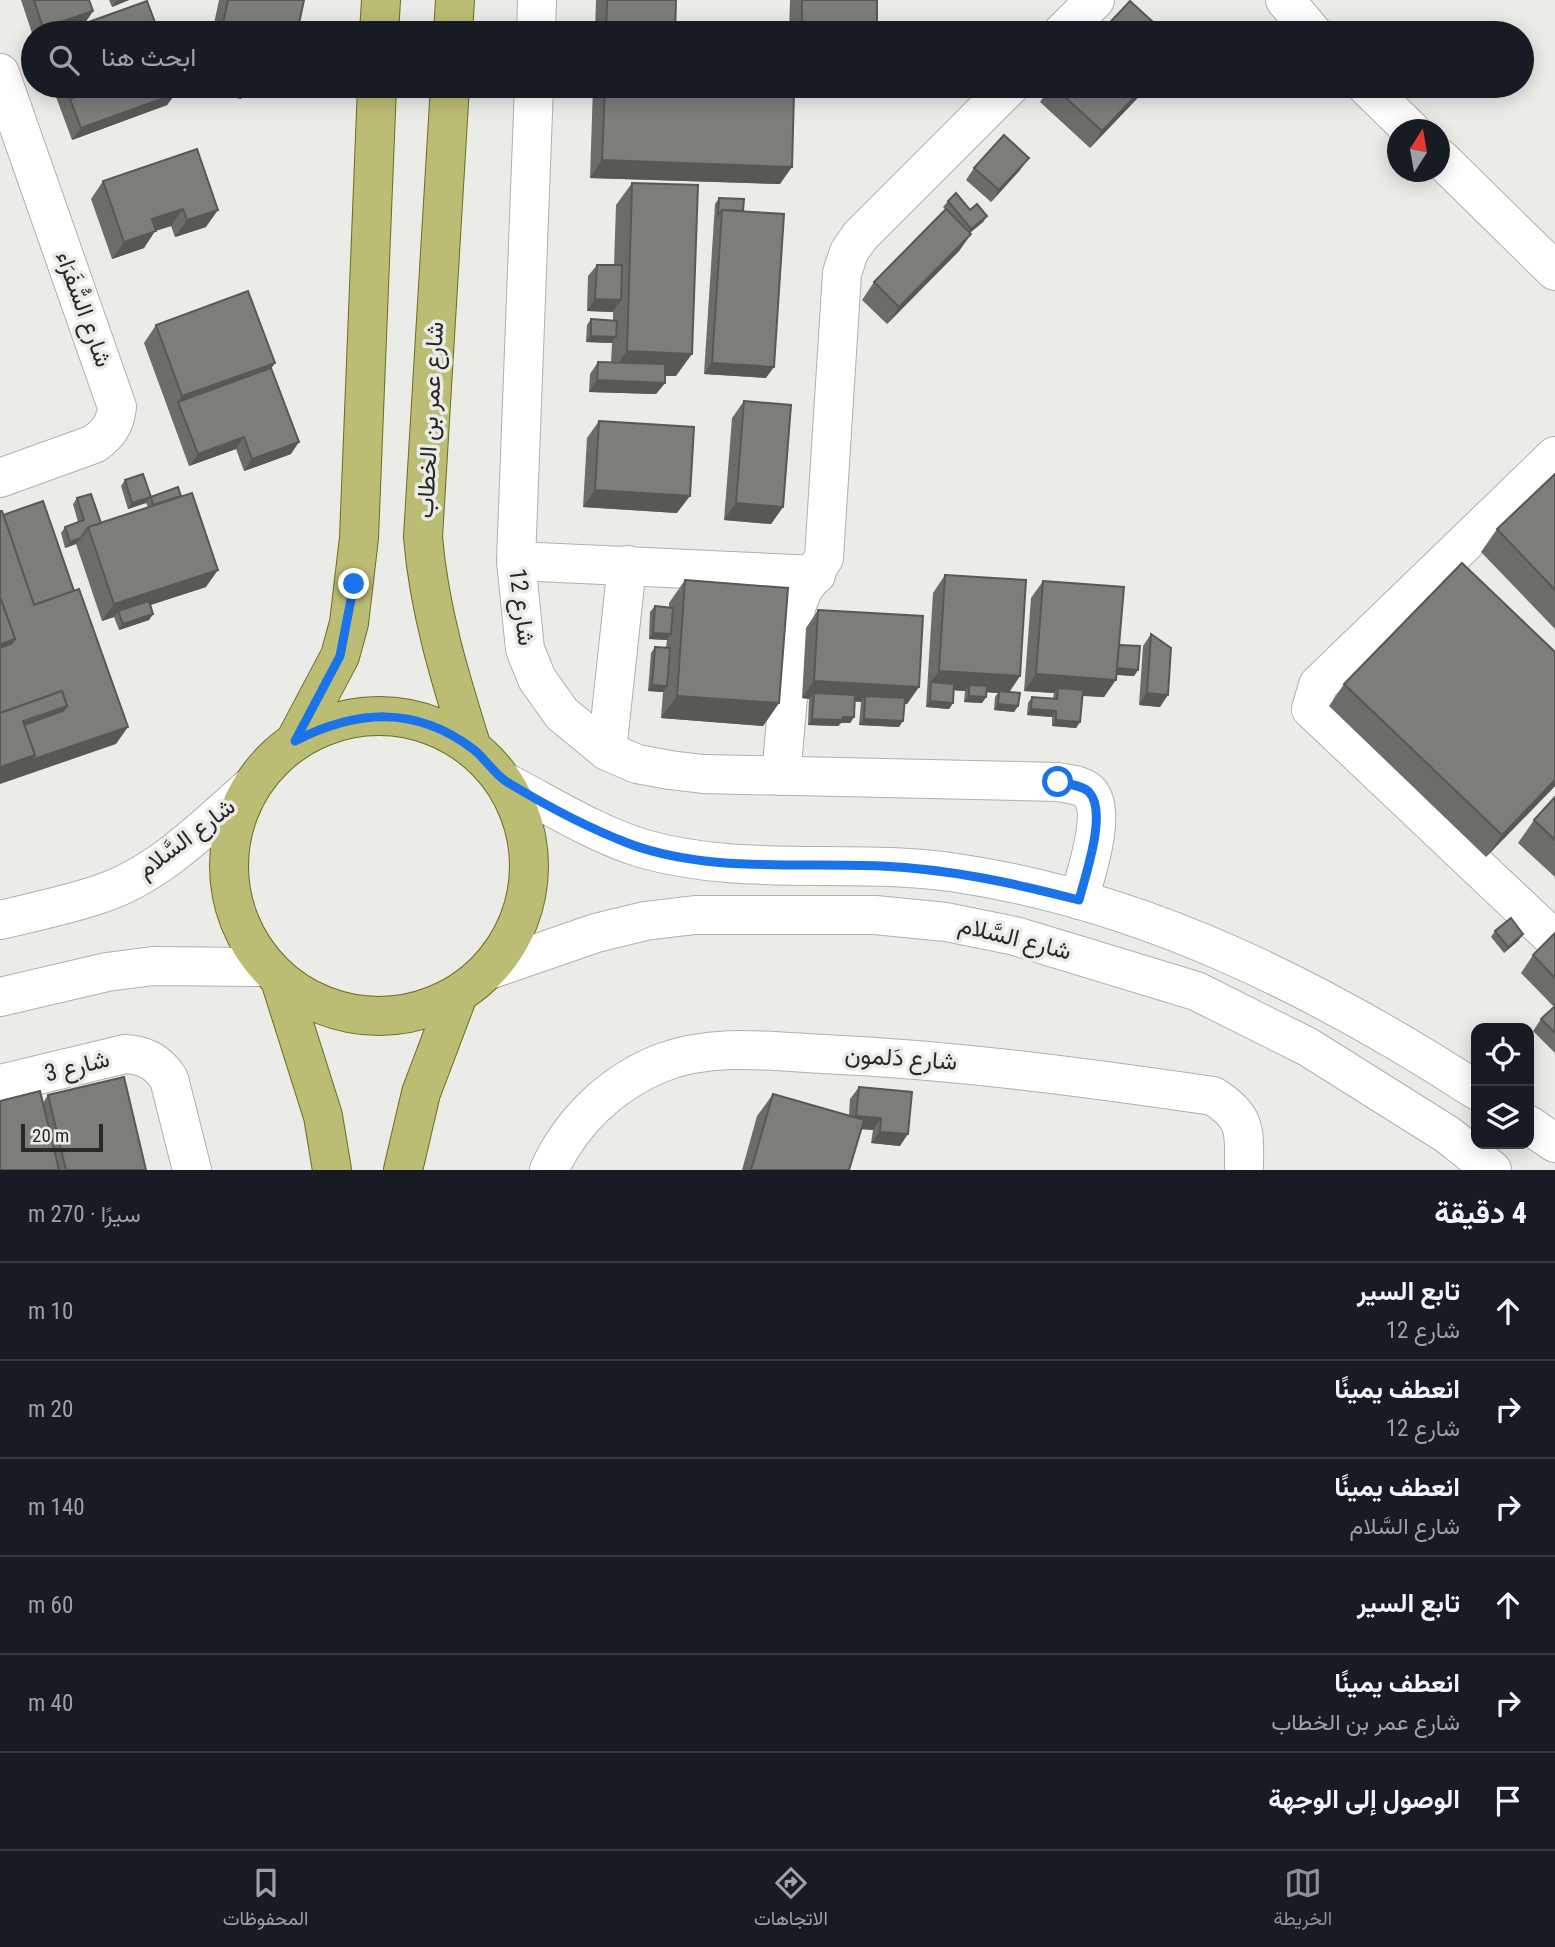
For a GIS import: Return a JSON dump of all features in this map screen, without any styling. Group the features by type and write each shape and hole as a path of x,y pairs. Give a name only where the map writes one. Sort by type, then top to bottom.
{"main road":[{"path":"380,21 381,0"},
{"path":"454,21 455,0"},
{"path":"295,741 340,656 354,584 359,538 377,98"},
{"name":"شارع عمر بن الخطاب","path":"449,98 423,537 427,587 472,748"},
{"path":"274,974 320,1005 367,1017 414,1013 458,996 489,970 518,927 530,878 525,827 503,780 472,748 440,729 403,718 366,716 329,724 295,741 270,762 250,788 234,823 230,849 232,900 245,936 274,974 323,1116 332,1170"},
{"path":"403,1170 425,1082 458,996"}],"street":[{"path":"536,21 537,0"},
{"path":"1074,21 1095,0"},
{"path":"1285,0 1303,21"},
{"name":"شارع السُّفَرَاء","path":"0,73 117,407 115,420 107,435 94,444 0,478"},
{"name":"شارع 12","path":"534,98 516,561 525,649 537,680 562,714 607,751 637,764 670,770 781,776 1058,782 1081,787 1090,792 1095,803 1097,827 1079,900"},
{"path":"781,776 796,607 803,590 816,575 826,547 839,299 842,273 849,251 860,236 998,98"},
{"path":"1378,98 1399,119"},
{"path":"1450,168 1555,271"},
{"path":"1555,456 1318,685 1312,698 1311,709 1555,940"},
{"path":"516,561 816,575"},
{"path":"607,751 627,565"},
{"name":"شارع السَّلام","path":"503,780 617,839 696,860 883,866 956,872 1079,900 1217,947 1345,1010 1471,1087"},
{"name":"شارع السَّلام","path":"0,920 102,894 135,877 170,856 250,788"},
{"name":"شارع السَّلام","path":"489,970 596,933 645,921 695,915 875,915 946,922 1015,936 1195,991 1308,1047 1448,1135 1492,1170"},
{"path":"0,997 107,972 153,966 274,974"},
{"name":"شارع دَلمون","path":"549,1170 577,1124 601,1099 629,1079 661,1063 694,1054 729,1049 932,1059 1213,1097 1233,1109 1242,1124 1244,1170"},
{"name":"شارع 3","path":"0,1084 125,1054 138,1055 152,1061 169,1079 192,1170"},
{"path":"1534,1128 1555,1143"}],"building":[{"path":"34,0 89,0 93,11 64,21 41,21"},
{"path":"228,0 304,0 300,21 224,21"},
{"path":"607,0 676,0 675,21 606,21"},
{"path":"802,0 877,0 877,21 802,21"},
{"path":"147,1 154,21 91,21"},
{"path":"1130,1 1152,21 1111,21"},
{"path":"73,98 164,98 81,128 70,99"},
{"path":"605,98 794,98 792,167 602,160"},
{"path":"1066,98 1134,98 1102,131"},
{"path":"1004,135 1029,158 999,190 974,168"},
{"path":"197,149 218,210 187,220 183,209 152,219 156,231 124,242 103,181"},
{"path":"632,183 698,185 692,354 627,351"},
{"path":"956,193 970,210 977,204 987,216 971,229 948,201"},
{"path":"719,198 744,199 743,211 722,210 718,215"},
{"path":"946,209 971,234 899,307 874,282"},
{"path":"722,210 784,214 774,367 712,363"},
{"path":"597,265 622,265 621,300 595,299"},
{"path":"248,291 275,363 182,396 156,325"},
{"path":"591,319 617,321 616,337 591,336"},
{"path":"598,362 665,364 665,383 597,380"},
{"path":"271,368 299,442 252,459 244,437 198,454 178,402"},
{"path":"744,401 791,405 783,507 736,503"},
{"path":"599,421 694,427 690,496 595,490"},
{"path":"143,474 151,497 132,503 125,480"},
{"path":"1555,474 1555,590 1497,529"},
{"path":"178,487 181,496 153,505 151,497"},
{"path":"192,493 218,570 114,604 88,527"},
{"path":"91,494 101,523 88,527 81,538 70,542 65,527 84,520 77,498"},
{"path":"43,501 74,591 34,605 3,515"},
{"path":"0,511 34,605 79,589 128,727 31,760 35,755 24,725 63,711 67,706 62,691 0,713 0,648 11,644 15,639 0,597"},
{"path":"1462,563 1555,652 1555,780 1502,835 1344,684"},
{"path":"945,575 1026,580 1020,676 939,671"},
{"path":"685,580 788,588 779,703 677,696"},
{"path":"1043,581 1124,587 1116,680 1036,674"},
{"path":"0,597 15,639 0,644"},
{"path":"149,601 153,614 123,624 118,611"},
{"path":"655,606 673,608 671,634 653,633"},
{"path":"818,610 923,616 919,687 814,681"},
{"path":"1151,634 1171,648 1168,695 1147,693"},
{"path":"1119,645 1140,646 1138,670 1117,668"},
{"path":"655,647 670,648 667,686 652,685"},
{"path":"931,682 954,684 953,703 930,701"},
{"path":"969,685 987,686 986,697 969,696"},
{"path":"1058,688 1083,690 1080,722 1056,720 1056,711 1031,709 1032,697 1057,699"},
{"path":"62,691 67,706 23,721 35,755 0,767 0,713"},
{"path":"999,691 1020,693 1018,706 998,704"},
{"path":"814,693 855,695 854,717 843,717 842,720 812,719"},
{"path":"865,696 905,698 903,721 864,719"},
{"path":"1555,797 1555,840 1534,820"},
{"path":"1511,918 1523,934 1508,947 1495,931"},
{"path":"1555,933 1555,978 1533,955"},
{"path":"1555,1006 1555,1033 1541,1019"},
{"path":"124,1077 146,1170 66,1170 48,1095"},
{"path":"859,1087 912,1092 908,1134 880,1132 881,1118 856,1116"},
{"path":"40,1091 59,1170 0,1170 0,1101"},
{"path":"773,1094 864,1120 849,1170 751,1170"}],"route":[{"path":"354,584 349,623 340,656 323,694 295,741 329,724 366,716 403,718 440,729 472,748 503,780 590,826 641,848 696,860 883,866 956,872 1024,885 1079,900 1097,827 1095,803 1090,792 1058,782"}]}
